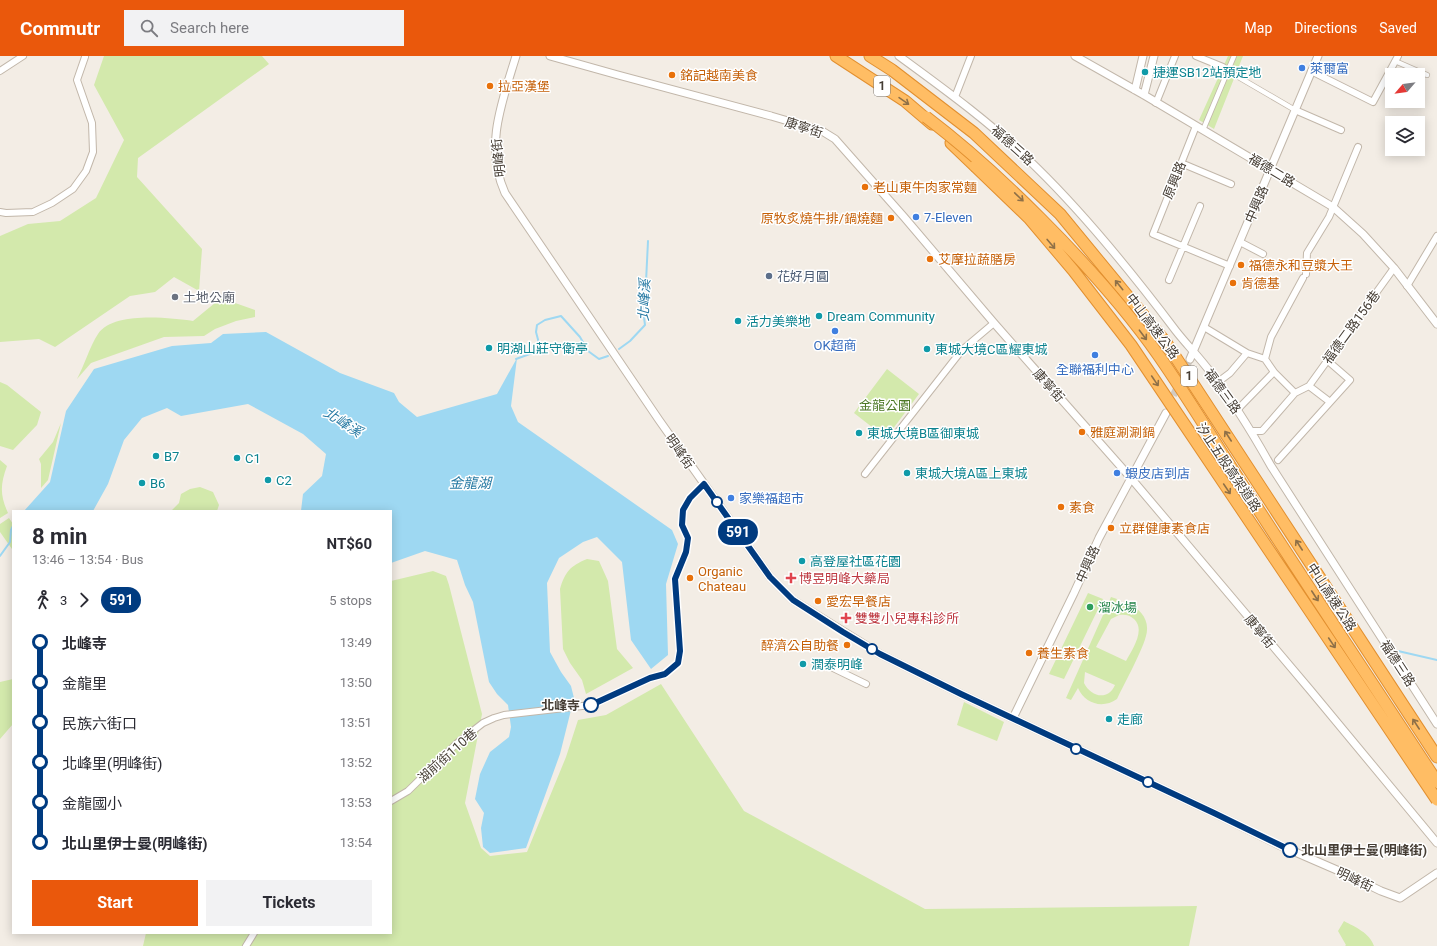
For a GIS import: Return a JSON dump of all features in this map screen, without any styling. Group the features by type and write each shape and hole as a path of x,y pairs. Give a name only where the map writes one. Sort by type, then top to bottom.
{"highway":[{"name":"中山高速公路","path":"836,56 926,117 977,157 1087,266 1115,299 1158,354 1437,782"},
{"name":"中山高速公路","path":"870,56 892,70 974,133 1060,214 1167,344 1437,757"},
{"name":"汐止五股高架道路","path":"926,117 1029,218 1072,270 1130,345 1437,800"}],"street":[{"path":"0,70 23,56"},
{"name":"明峰街","path":"516,56 501,104 495,136 496,156 500,181 505,193 704,484 770,577 793,600 880,654 1214,813 1279,846 1346,874 1381,891 1400,898 1437,874"},
{"name":"康寧街","path":"550,56 771,116 822,131 835,139 1130,477 1437,843"},
{"name":"福德三路","path":"899,56 993,127 1037,167 1107,243 1192,356 1218,382 1252,431 1275,473 1437,724"},
{"path":"955,97 971,56"},
{"name":"福德二路","path":"1075,56 1332,206 1363,234 1394,268 1437,324"},
{"path":"1135,90 1143,56"},
{"path":"1144,95 1154,56"},
{"path":"1156,103 1175,56"},
{"path":"1196,56 1223,67 1295,110 1341,130"},
{"path":"1203,130 1234,56"},
{"name":"中興路","path":"1192,356 1318,56"},
{"path":"0,212 33,212 46,206 73,189 86,171 93,152 92,123 77,80 85,57"},
{"path":"1311,72 1373,102 1396,59 1427,75"},
{"name":"原興路","path":"1183,246 1153,234 1196,126"},
{"path":"1265,360 1271,336 1305,276 1307,252 1329,217 1332,206 1358,147"},
{"path":"1181,163 1231,184"},
{"path":"1169,280 1200,206"},
{"path":"1407,286 1437,236"},
{"path":"1240,242 1263,254"},
{"path":"1183,246 1230,266"},
{"name":"福德二路156巷","path":"1309,386 1394,268"},
{"path":"865,474 962,350 994,322"},
{"path":"1204,327 1247,353 1265,360 1274,372 1295,393"},
{"path":"1218,382 1230,372 1247,353"},
{"path":"1278,460 1350,380 1328,360"},
{"path":"1237,410 1274,372"},
{"path":"1252,431 1262,430 1295,393 1309,386 1330,402"},
{"name":"中興路","path":"1012,718 1074,593 1099,538 1130,477 1166,412"},
{"name":"湖前街110巷","path":"392,800 408,791 461,739 483,723 504,715 591,705 650,678 665,674 678,663 680,651 675,579 686,552 688,538 682,525 683,510 690,498 704,484"},
{"path":"833,668 866,684"},
{"path":"246,946 253,934"}],"green space":[{"path":"104,56 262,56 269,64 138,158 137,177 202,249 199,291 174,277 155,292 130,296 55,347 39,339 0,342 0,236 28,224 60,221 96,198 124,140 94,85"},
{"path":"1228,56 1243,56 1214,129 1199,120"},
{"path":"221,298 255,310 255,317 236,321 215,329 204,336 164,337 91,363 77,379 95,339 106,327 116,322 142,318 193,321"},
{"name":"金龍公園","path":"887,369 919,394 886,438 854,413"},
{"path":"0,382 7,385 41,412 37,425 13,450 0,446"},
{"path":"61,423 48,480 41,488 41,464 39,459 53,442"},
{"path":"0,460 7,466 2,484 2,495 8,513 0,518"},
{"path":"200,487 213,492 219,505 217,510 172,510 179,503 181,494 190,489"},
{"path":"9,518 12,522 12,549 0,532 0,524"},
{"path":"587,559 599,561 608,581 617,649 633,668 586,694 582,680 570,663 563,649 560,589 569,570 576,564"},
{"path":"433,571 446,576 482,714 465,803 481,848 490,856 527,852 566,757 578,720 606,715 661,684 744,811 925,909 1197,906 1189,946 143,946 146,934 392,934 392,581"},
{"path":"1088,593 1103,599 1064,679 1049,674"},
{"path":"1111,597 1117,599 1115,604 1117,607 1128,604 1136,608 1146,621 1146,636 1117,699 1106,704 1095,703 1085,698 1078,688 1071,700 1066,698","holes":["1119,615 1127,615 1134,619 1139,629 1137,640 1126,661 1096,647 1111,619","1085,672 1115,685 1112,690 1104,695 1095,694 1087,688 1084,683"]},
{"path":"12,679 12,725 0,739 0,682"},
{"path":"964,702 1004,722 997,741 957,725"},
{"path":"1344,921 1366,934 1374,946 1345,946 1346,945 1338,931"}],"water":[{"name":"金龍湖","path":"266,332 340,373 394,393 399,402 417,417 497,394 517,358 511,406 518,422 672,530 678,544 666,584 668,655 651,669 631,640 622,562 597,537 583,542 559,558 547,583 550,652 571,686 574,698 560,754 526,848 490,853 483,847 481,828 484,813 475,799 480,774 490,752 509,737 511,727 508,705 497,694 489,682 473,602 465,585 457,560 425,551 392,563 392,510 301,510 303,494 322,476 326,454 303,434 248,404 181,416 167,408 142,418 124,440 108,484 94,510 25,510 50,482 66,411 94,369 172,346 211,343 223,334"}],"waterway":[{"name":"北峰溪","path":"619,349 630,341 645,325 642,302 646,282 648,241"},
{"name":"北峰溪","path":"516,359 538,351 540,347 536,332 537,325 545,320 561,316 580,337 588,351 599,359 608,356"},
{"name":"北峰溪","path":"0,556 10,542 12,528"},
{"path":"1398,651 1437,660"}],"tunnel":[{"path":"1169,405 1190,359"}],"bus line":[{"name":"591","path":"591,705 650,678 665,674 678,663 680,651 675,579 686,552 688,538 682,525 683,510 690,498 704,484 770,577 793,600 843,632 880,654 961,694 1290,850"}],"place":[{"name":"萊爾富","path":"1302,68"},
{"name":"捷運SB12站預定地","path":"1145,72"},
{"name":"銘記越南美食","path":"672,75"},
{"name":"拉亞漢堡","path":"490,86"},
{"name":"老山東牛肉家常麵","path":"865,187"},
{"name":"7-Eleven","path":"916,217"},
{"name":"原牧炙燒牛排/鍋燒麵","path":"891,218"},
{"name":"艾摩拉蔬膳房","path":"930,259"},
{"name":"福德永和豆漿大王","path":"1241,265"},
{"name":"花好月圓","path":"769,276"},
{"name":"肯德基","path":"1233,283"},
{"name":"土地公廟","path":"175,297"},
{"name":"Dream Community","path":"819,316"},
{"name":"活力美樂地","path":"738,321"},
{"name":"OK超商","path":"835,331"},
{"name":"明湖山莊守衛亭","path":"489,348"},
{"name":"東城大境C區耀東城","path":"927,349"},
{"name":"全聯福利中心","path":"1095,355"},
{"name":"雅庭涮涮鍋","path":"1082,432"},
{"name":"東城大境B區御東城","path":"859,433"},
{"name":"B7","path":"156,456"},
{"name":"C1","path":"237,458"},
{"name":"東城大境A區上東城","path":"907,473"},
{"name":"蝦皮店到店","path":"1117,473"},
{"name":"C2","path":"268,480"},
{"name":"B6","path":"142,483"},
{"name":"家樂福超市","path":"731,498"},
{"name":"素食","path":"1061,507"},
{"name":"立群健康素食店","path":"1111,528"},
{"name":"高登屋社區花園","path":"802,561"},
{"name":"Organic Chateau","path":"690,578"},
{"name":"博昱明峰大藥局","path":"791,578"},
{"name":"愛宏早餐店","path":"818,601"},
{"name":"溜冰場","path":"1090,607"},
{"name":"雙雙小兒專科診所","path":"846,618"},
{"name":"醉濟公自助餐","path":"847,645"},
{"name":"養生素食","path":"1029,653"},
{"name":"潤泰明峰","path":"803,664"},
{"name":"北峰寺","path":"591,705"},
{"name":"走廊","path":"1109,719"},
{"name":"北山里伊士曼(明峰街)","path":"1290,850"}]}
